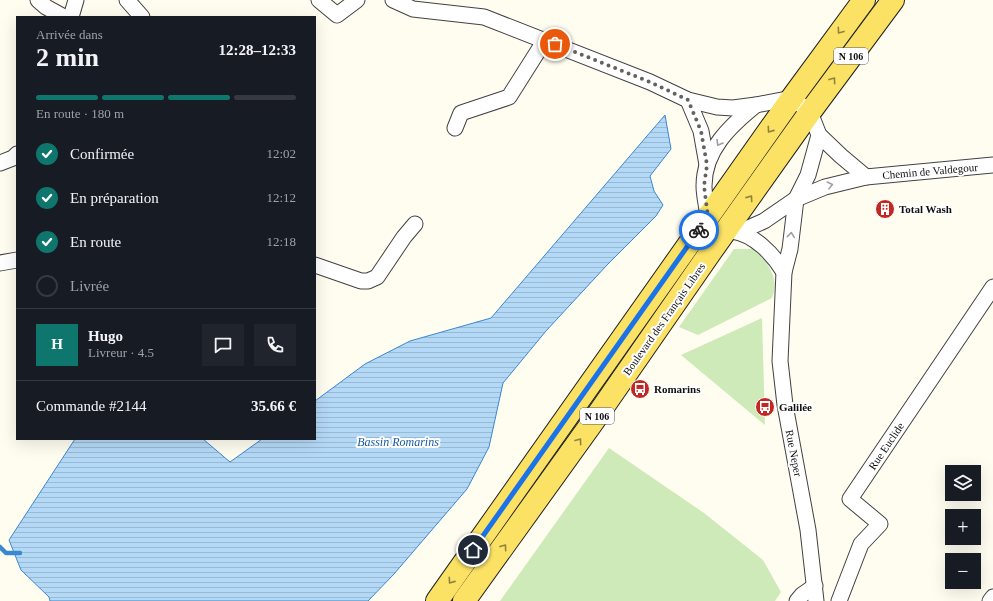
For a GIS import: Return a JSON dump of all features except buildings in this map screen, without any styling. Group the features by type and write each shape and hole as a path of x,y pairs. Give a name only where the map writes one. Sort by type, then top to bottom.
{"main road":[{"name":"Boulevard des Français Libres","path":"437,601 792,98 864,0"},
{"name":"Boulevard des Français Libres","path":"464,601 592,423 707,257 733,231 810,112 893,0"}],"street":[{"path":"38,0 46,7 62,16"},
{"path":"71,16 76,0"},
{"path":"127,0 141,16"},
{"path":"319,0 337,15 357,0"},
{"path":"393,0 413,9 484,17 650,82 688,100 717,107 733,108 756,106 792,98 810,112 819,135 808,175 796,199"},
{"path":"455,128 461,113 509,97 546,40"},
{"path":"688,100 701,131 707,165 704,186 708,217 770,252 784,272"},
{"path":"707,165 723,135 734,123 756,106"},
{"name":"Chemin de Valdegour","path":"819,135 866,177"},
{"path":"0,163 13,158 16,155"},
{"name":"Chemin de Valdegour","path":"733,231 764,221 796,199 825,187 866,177 993,165"},
{"name":"Rue Neper","path":"796,199 790,249 784,272 780,361 785,405 808,530 816,594 802,595 797,601"},
{"path":"316,265 361,282 377,278 404,237 415,224"},
{"path":"0,263 16,260"},
{"name":"Rue Euclide","path":"839,601 862,544 880,524 850,499 993,287"},
{"path":"990,601 993,597"}],"green space":[{"path":"734,249 754,249 768,265 774,277 775,284 772,298 698,335 679,327"},
{"path":"762,318 765,425 681,355"},
{"path":"609,448 704,513 763,560 781,592 775,601 500,601"}],"water":[{"name":"Bassin Romarins","path":"665,115 671,149 650,176 654,191 663,205 656,216 607,265 546,331 503,383 489,447 467,489 394,574 368,601 50,601 49,597 21,570 9,540 74,440 204,440 230,462 261,440 316,440 316,400 365,364 410,341 491,318"}],"waterway":[{"path":"0,547 6,553 20,553"}],"way so far":[{"path":"555,44 650,82 688,100 701,131 707,165 704,186 708,217 699,230"}],"place":[{"name":"Total Wash","path":"885,209"},
{"name":"Romarins","path":"640,389"},
{"name":"Galilée","path":"765,407"}],"route":[{"path":"473,550 699,230"}]}
